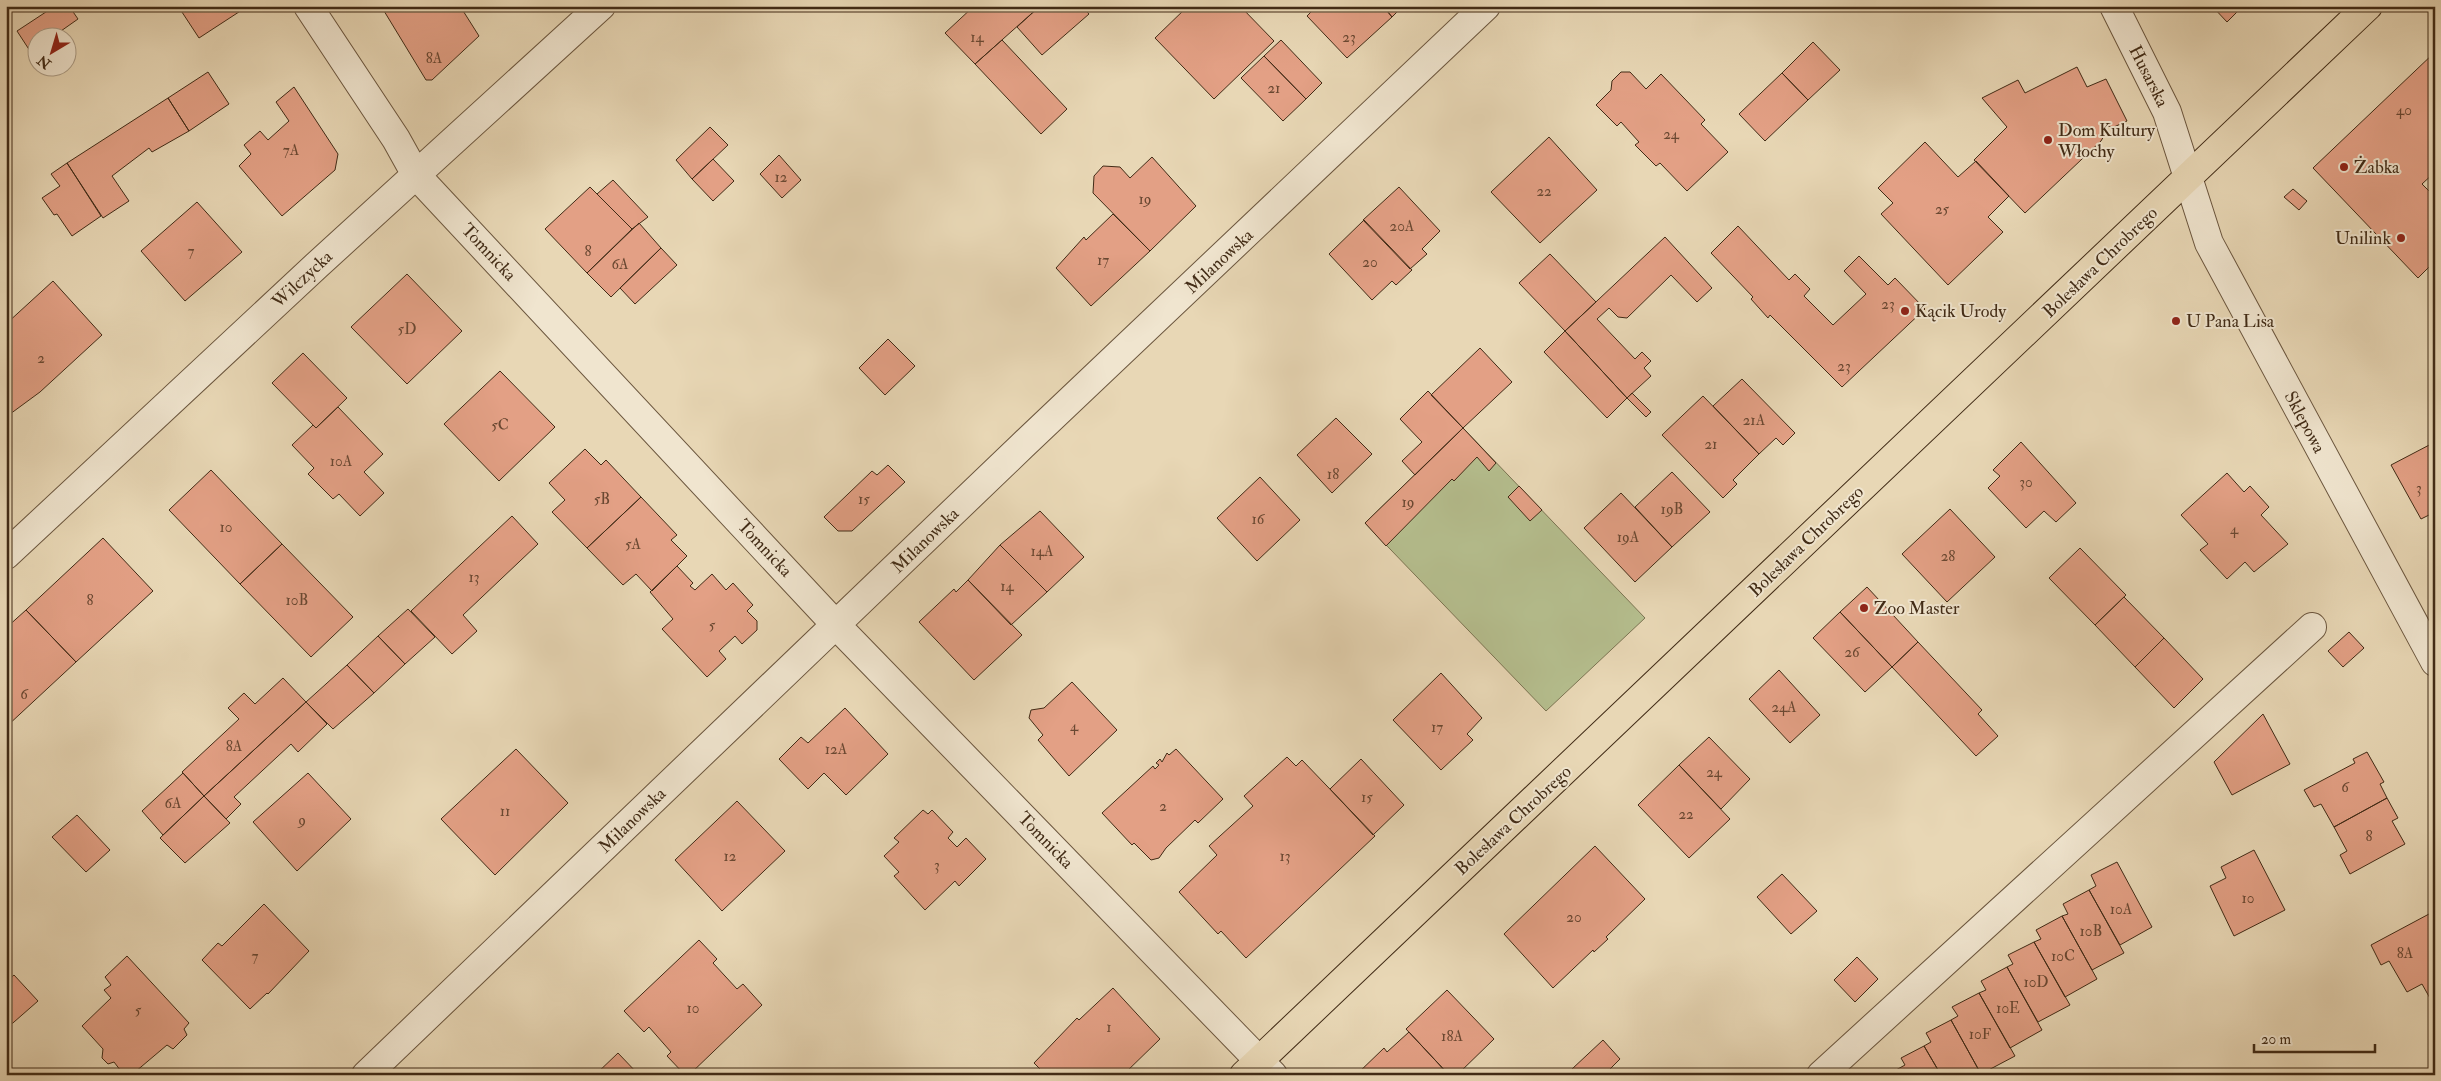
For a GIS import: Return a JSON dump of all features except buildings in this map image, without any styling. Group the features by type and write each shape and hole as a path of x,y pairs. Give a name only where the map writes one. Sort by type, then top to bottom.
{"main road":[{"name":"Bolesława Chrobrego","path":"1259,1070 1554,782 2368,6"}],"street":[{"name":"Tomnicka","path":"308,6 396,139 416,175 836,625 1259,1070"},
{"name":"Wilczycka","path":"6,555 601,6"},
{"name":"Milanowska","path":"366,1075 1486,6"},
{"name":"Husarska","path":"2114,6 2167,112 2188,178"},
{"name":"Sklepowa","path":"2188,178 2209,243 2435,662"},
{"path":"1822,1075 2312,627"}],"green space":[{"path":"1463,428 1645,618 1546,711 1365,523"}],"place":[{"name":"Dom Kultury Włochy","path":"2048,140"},
{"name":"Żabka","path":"2344,167"},
{"name":"Unilink","path":"2401,238"},
{"name":"Kącik Urody","path":"1905,311"},
{"name":"U Pana Lisa","path":"2176,321"},
{"name":"Zoo Master","path":"1864,608"}]}
